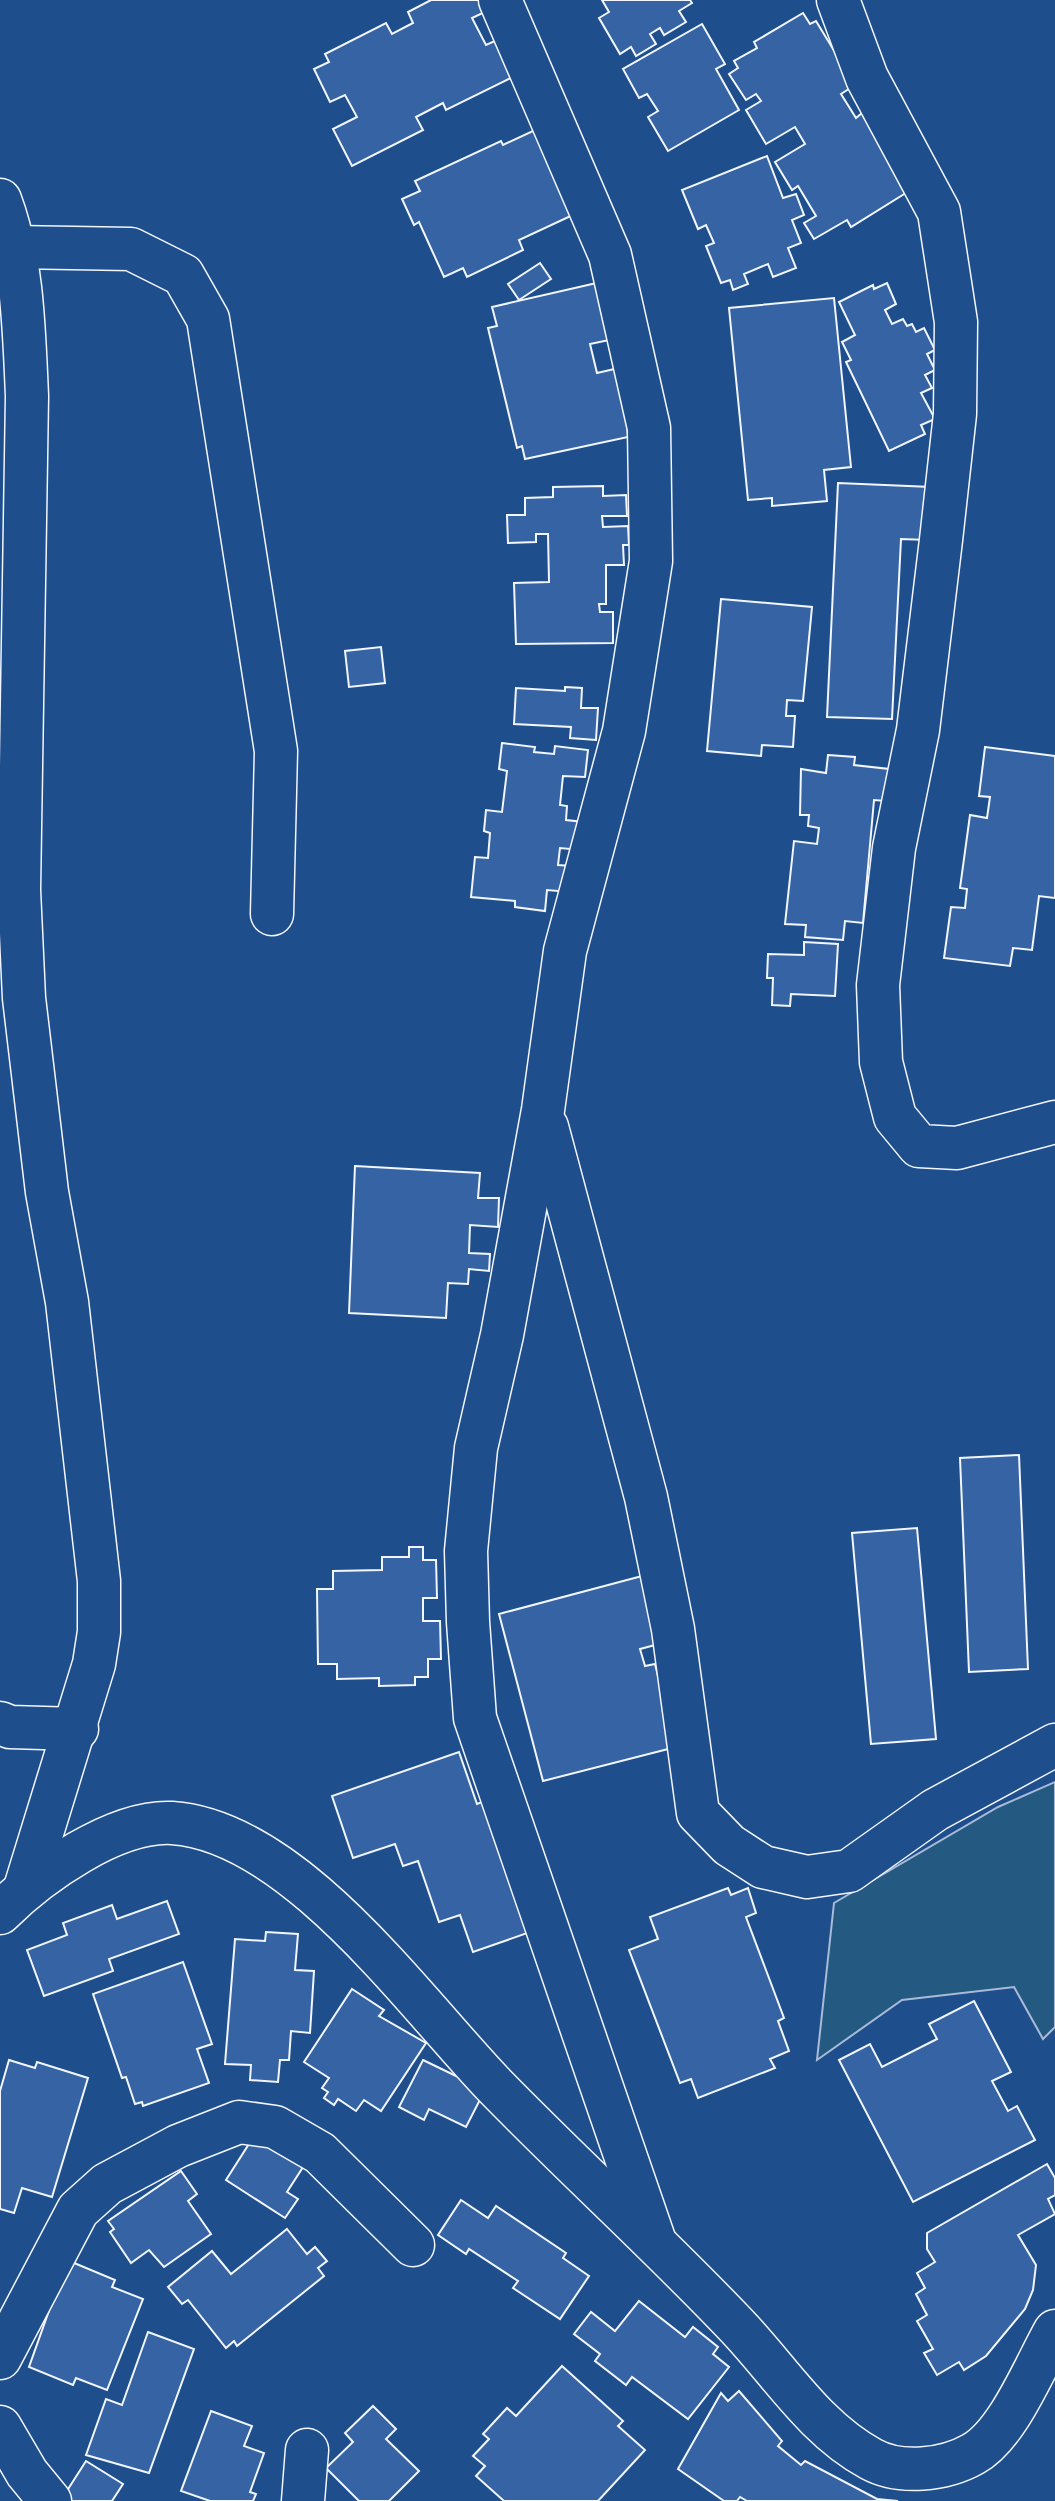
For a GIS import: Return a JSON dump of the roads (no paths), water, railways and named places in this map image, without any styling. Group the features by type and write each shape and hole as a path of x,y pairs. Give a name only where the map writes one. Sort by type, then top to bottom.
{"street":[{"path":"500,0 610,255 649,428 651,561 624,731 565,951 543,1110 502,1335 476,1448 466,1551 475,1718 654,2239"},
{"path":"843,3 867,78 939,212 956,322 955,414 941,540 918,730 894,848 878,985 881,1062 895,1117 919,1146 957,1148 1055,1122"},
{"path":"0,200 13,247 23,322 27,396 19,890 24,998 47,1192 67,1302 99,1581 98,1642 77,1729 12,1900"},
{"path":"13,247 131,249 183,275 208,319 276,751 272,914"},
{"path":"543,1110 646,1497 673,1629 698,1813 729,1845 763,1867 807,1877 849,1871 935,1810 1055,1745"},
{"path":"0,1723 10,1727 77,1729"},
{"path":"12,1900 133,1826 173,1823 223,1836 314,1892 496,2086 654,2239 747,2336 817,2419 873,2461 918,2470 943,2466 976,2453 1006,2419 1055,2331"},
{"path":"0,2358 78,2210 107,2184 178,2146 239,2122 275,2127 320,2153 413,2245"},
{"path":"0,2427 27,2473 50,2501"},
{"path":"303,2501 307,2450"}]}
